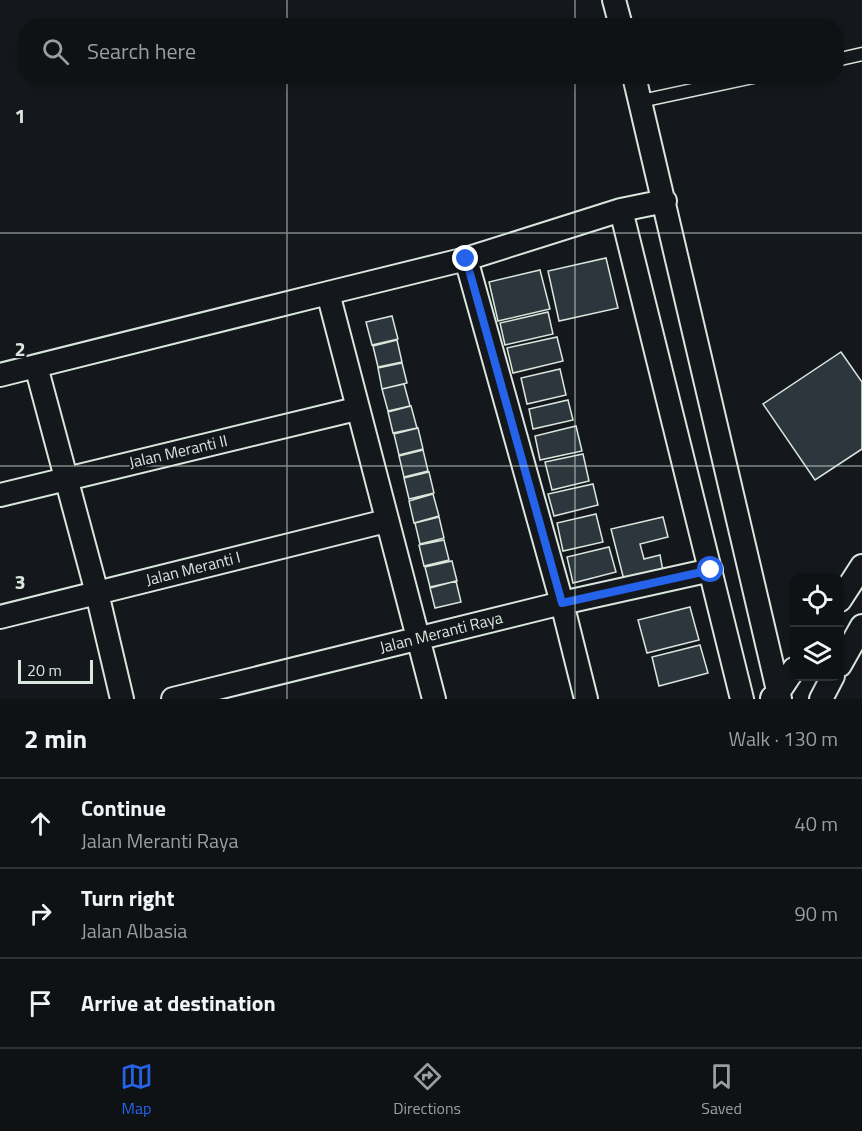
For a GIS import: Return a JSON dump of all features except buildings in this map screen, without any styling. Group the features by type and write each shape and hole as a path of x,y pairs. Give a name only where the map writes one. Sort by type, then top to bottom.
{"street":[{"path":"614,0 619,18"},
{"path":"636,84 665,201 776,697"},
{"path":"0,375 466,259 621,210 665,201"},
{"path":"621,210 742,699"},
{"path":"466,259 562,603 586,699"},
{"path":"328,293 356,409 434,699"},
{"path":"36,366 97,593 122,699"},
{"name":"Jalan Meranti II","path":"0,495 356,409"},
{"name":"Jalan Meranti I","path":"0,617 386,521"},
{"path":"844,594 862,566"},
{"name":"Jalan Meranti Raya","path":"173,699 217,693 417,638 711,570"},
{"path":"844,658 862,626"},
{"path":"776,697 790,676"},
{"path":"821,699 830,681"}],"lane":[{"path":"844,58 862,54"},
{"path":"641,101 721,84"}],"route":[{"path":"466,259 562,603 711,570"}]}
